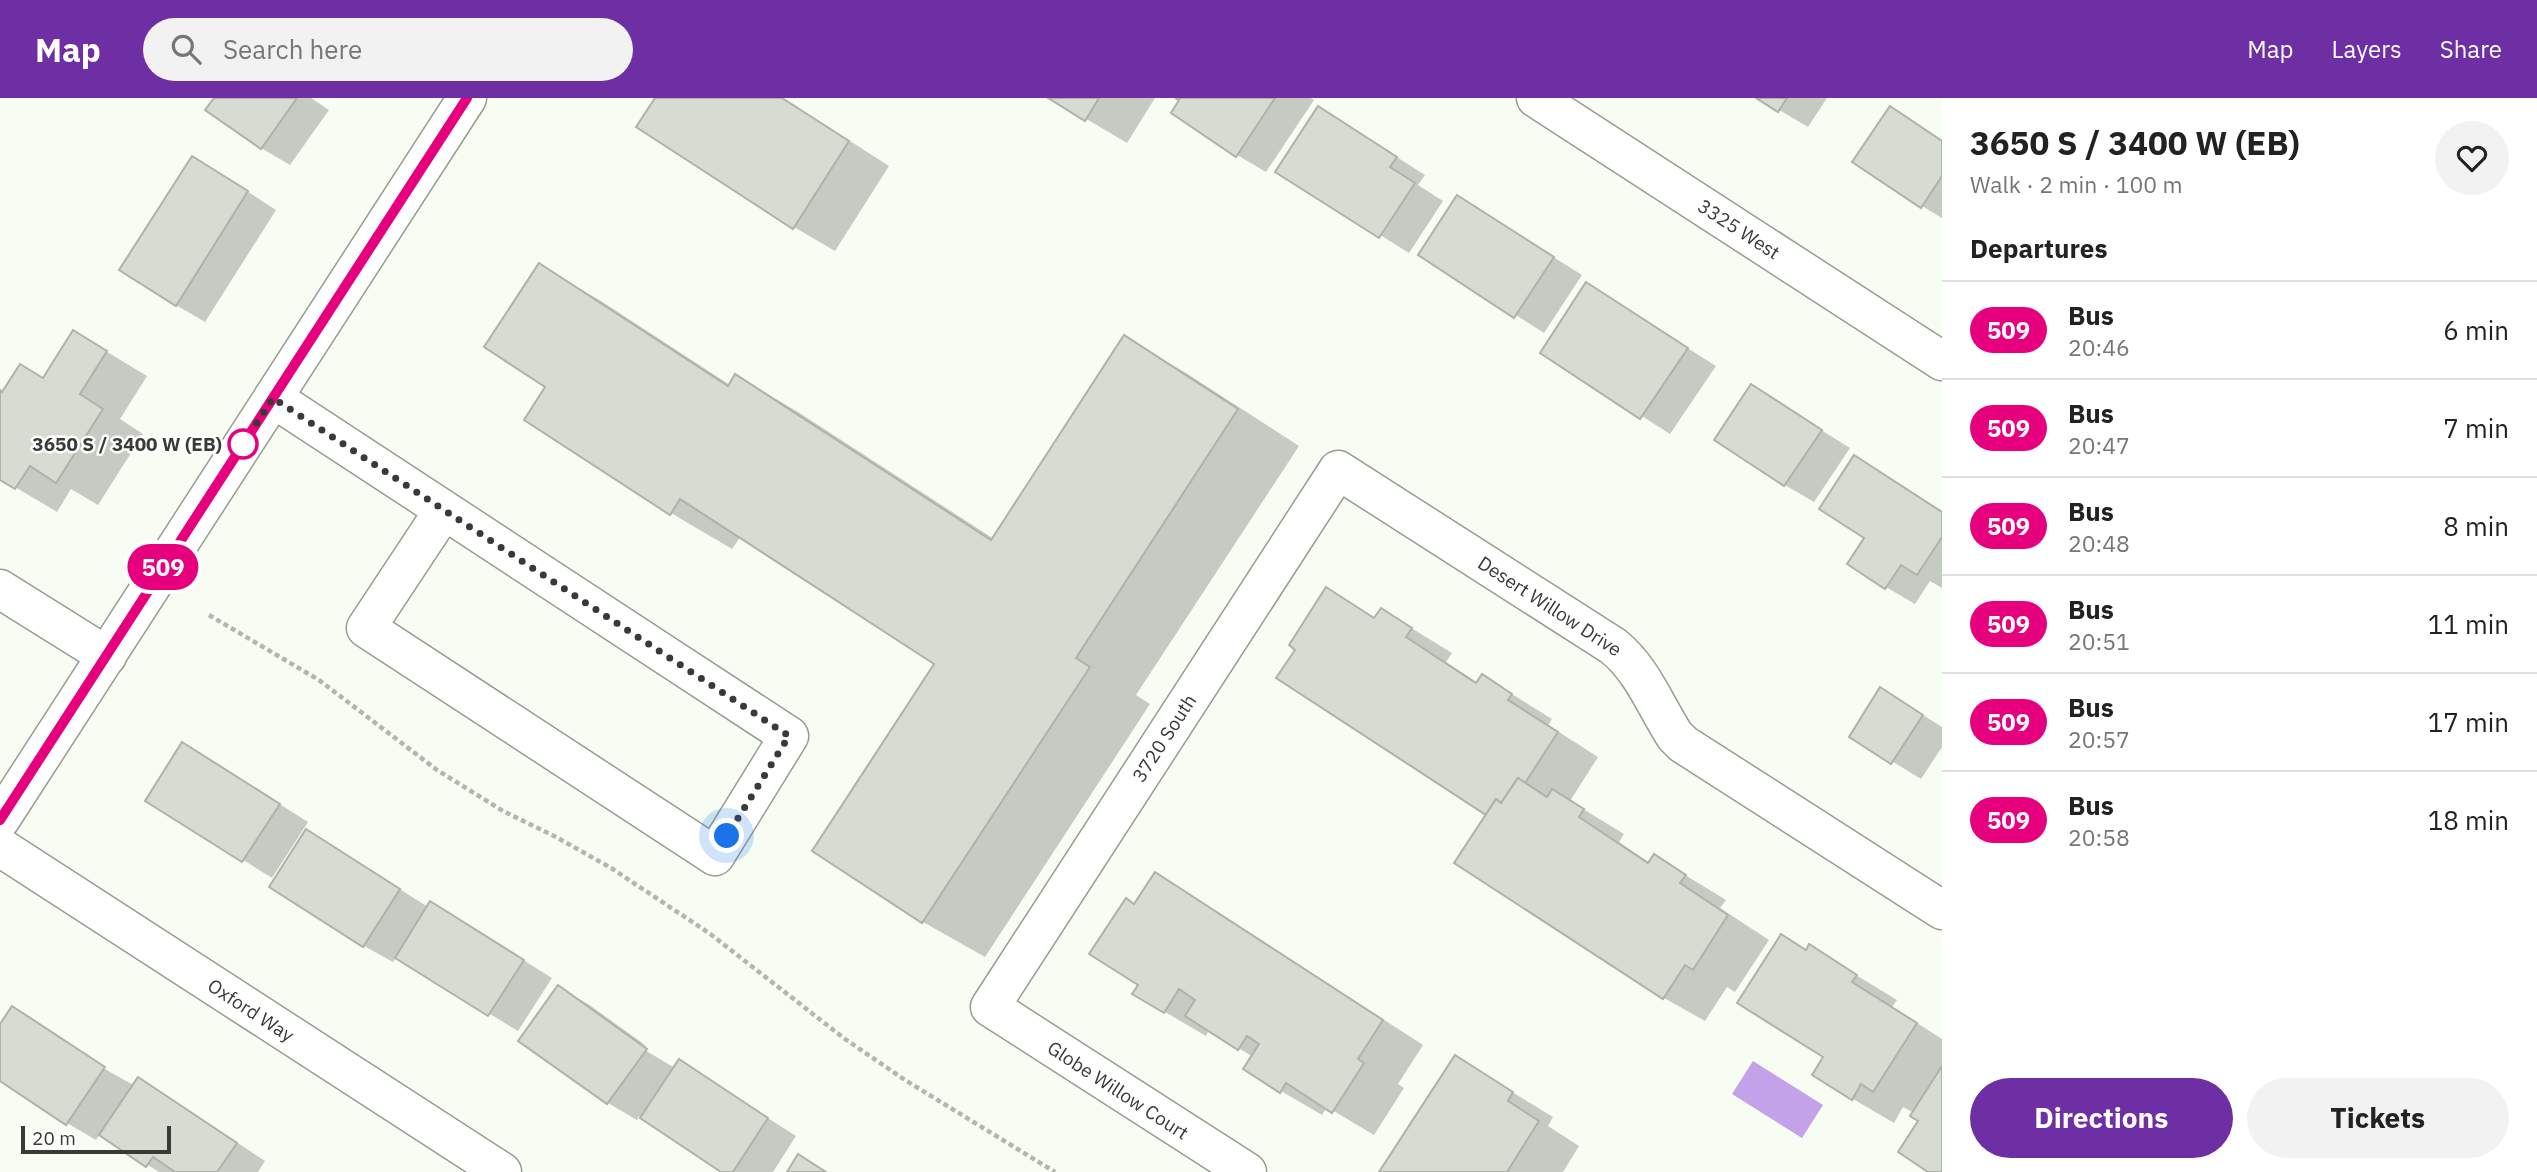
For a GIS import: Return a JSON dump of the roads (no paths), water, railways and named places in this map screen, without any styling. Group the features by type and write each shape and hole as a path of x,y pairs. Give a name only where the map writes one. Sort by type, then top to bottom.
{"street":[{"path":"0,820 467,98"},
{"name":"3325 West","path":"1536,98 1942,361"},
{"path":"273,398 444,510 789,736 715,856 366,628 444,510"},
{"name":"Desert Willow Drive","path":"1338,470 1613,646 1627,657 1675,736 1683,744 1942,910"},
{"name":"3720 South","path":"990,1007 1338,470"},
{"path":"0,589 107,656"},
{"name":"Oxford Way","path":"0,847 502,1172"},
{"name":"Globe Willow Court","path":"990,1007 1247,1172"}],"place":[{"name":"3650 S / 3400 W (EB)","path":"243,444"}]}
